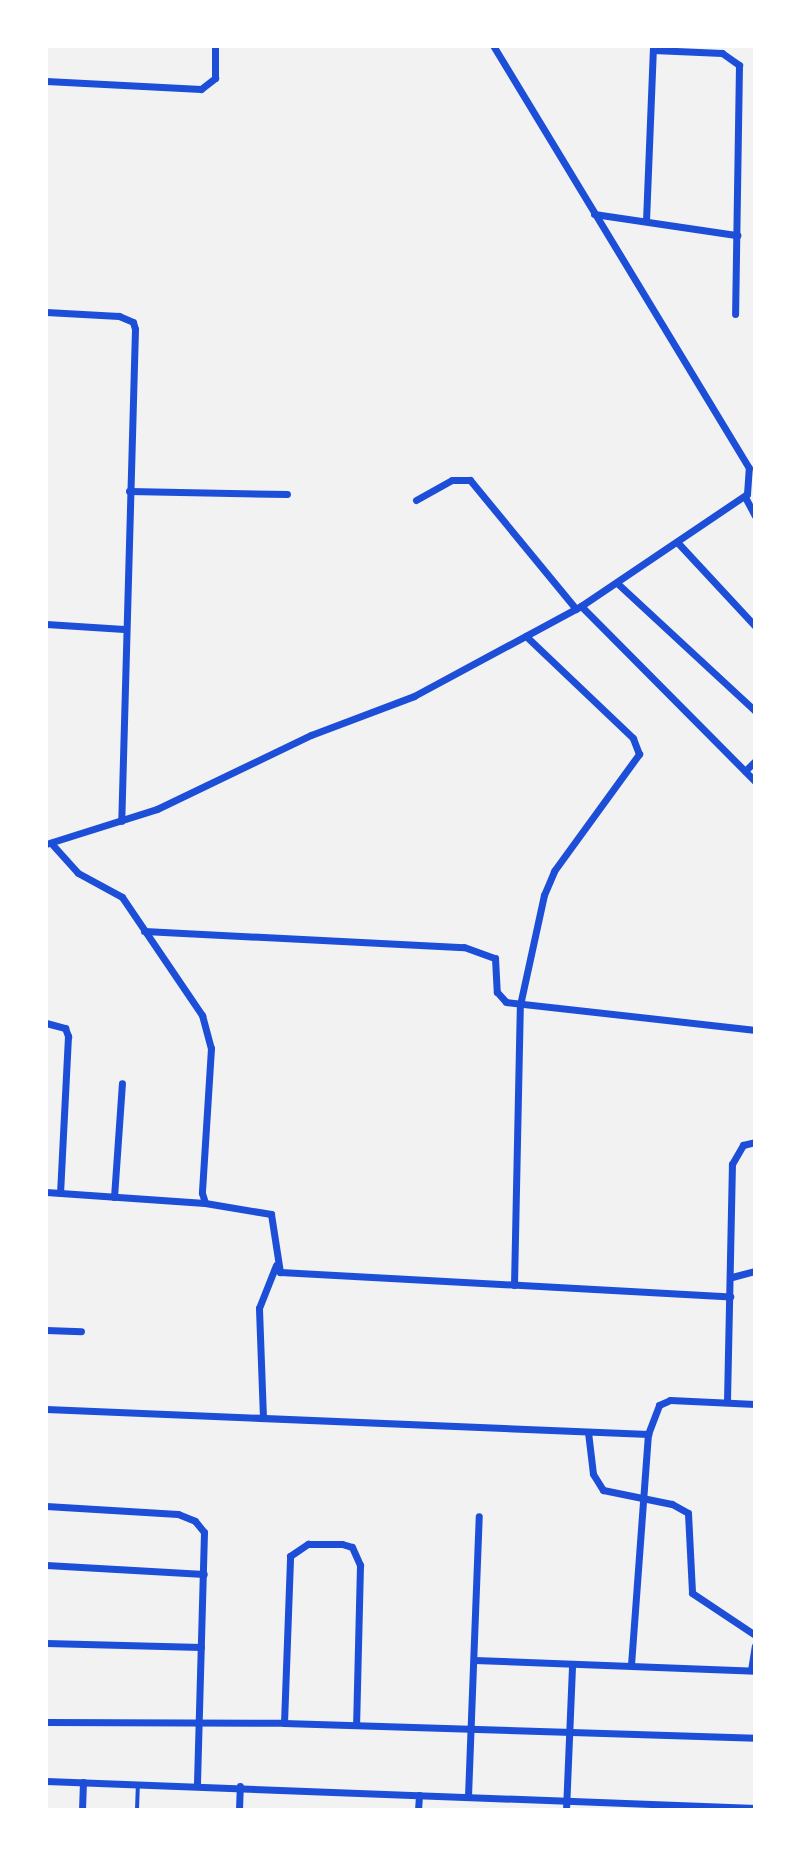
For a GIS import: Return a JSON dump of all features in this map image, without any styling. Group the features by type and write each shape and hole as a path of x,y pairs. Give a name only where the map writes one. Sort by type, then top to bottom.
{"street":[{"path":"46,81 201,89 215,78 215,46"},
{"path":"205,1203 209,1035 202,1015 122,897 78,873 48,844 121,821 311,735 414,696 579,607 745,497 753,484 749,468 493,46"},
{"path":"646,221 653,48 722,53 739,65 735,314"},
{"path":"594,214 737,235"},
{"path":"46,312 119,316 133,322 121,821"},
{"path":"416,500 452,480 470,480 579,607 755,781"},
{"path":"129,491 287,494"},
{"path":"745,497 755,516"},
{"path":"678,543 755,626"},
{"path":"617,583 755,711"},
{"path":"46,624 124,629"},
{"path":"514,1285 520,1005 554,871 639,754 633,738 526,636"},
{"path":"745,771 755,761"},
{"path":"144,931 481,950 498,964 498,996 520,1005 755,1030"},
{"path":"46,1023 65,1028 68,1036 60,1193"},
{"path":"114,1197 122,1083"},
{"path":"727,1401 732,1164 743,1145 755,1142"},
{"path":"46,1192 205,1203 271,1214 276,1221 276,1265 259,1308 263,1418"},
{"path":"276,1265 289,1274 730,1296"},
{"path":"732,1277 755,1271"},
{"path":"46,1330 81,1331"},
{"path":"631,1665 648,1434 659,1405 670,1400 755,1404"},
{"path":"46,1409 648,1434"},
{"path":"588,1432 597,1483 613,1496 672,1504 688,1513 692,1593 755,1635"},
{"path":"46,1506 178,1514 195,1521 204,1532 197,1785"},
{"path":"468,1796 479,1516"},
{"path":"284,1723 290,1556 308,1544 342,1544 352,1547 360,1565 356,1725"},
{"path":"46,1565 204,1574"},
{"path":"46,1643 201,1647"},
{"path":"474,1660 753,1671 755,1646"},
{"path":"566,1806 572,1665"},
{"path":"46,1722 284,1723 755,1738"},
{"path":"46,1781 468,1796 566,1806 755,1808"},
{"path":"82,1810 83,1782"},
{"path":"239,1810 240,1786"},
{"path":"418,1810 419,1795"},
{"path":"490,1810 491,1798"}],"lane":[{"path":"137,1810 138,1783"}]}
